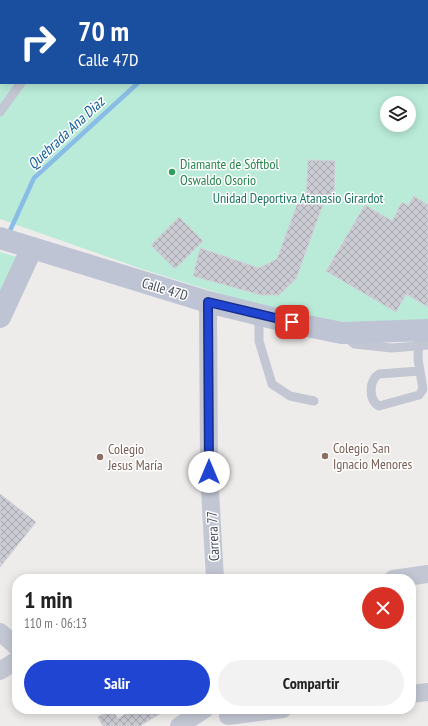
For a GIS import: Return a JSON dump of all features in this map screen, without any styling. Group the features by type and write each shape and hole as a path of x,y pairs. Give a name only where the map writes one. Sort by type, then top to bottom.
{"main road":[{"name":"Calle 47D","path":"0,238 208,302 342,333 424,338"},
{"path":"0,317 26,246"}],"street":[{"name":"Carrera 77","path":"208,302 209,472 215,574"},
{"path":"416,576 428,574"},
{"path":"0,632 12,642"},
{"path":"0,671 12,663"},
{"path":"416,693 428,692"},
{"path":"178,726 197,714"},
{"path":"228,717 249,714"}],"lane":[{"path":"0,112 20,84"},
{"path":"259,314 259,341 272,384 290,396 314,401"},
{"path":"419,371 379,374 375,377 372,381 372,399 375,404 379,406 420,395 423,388 418,359 424,338"}],"green space":[{"name":"Unidad Deportiva Atanasio Girardot","path":"0,84 428,84 428,320 369,323 302,320 142,269 0,219"},
{"path":"0,252 21,258 0,299"}],"building":[{"path":"308,160 335,161 334,196 326,196 296,279 279,295 261,295 193,276 200,248 259,268 277,259 298,202 306,205"},
{"path":"414,196 428,205 428,307 406,294 396,312 326,271 365,205 392,221 402,202 408,206"},
{"path":"179,217 203,241 175,269 151,245"},
{"path":"0,494 36,522 0,567"},
{"path":"103,714 115,714 118,719 126,714 159,714 140,726 103,726 98,717"}],"waterway":[{"name":"Quebrada Ana Diaz","path":"8,235 34,178 137,84"}],"place":[{"name":"Diamante de Sóftbol Oswaldo Osorio","path":"172,172"},
{"name":"Colegio San Ignacio Menores","path":"325,456"},
{"name":"Colegio Jesus María","path":"100,457"}],"route":[{"path":"209,472 208,302 292,322"}]}
